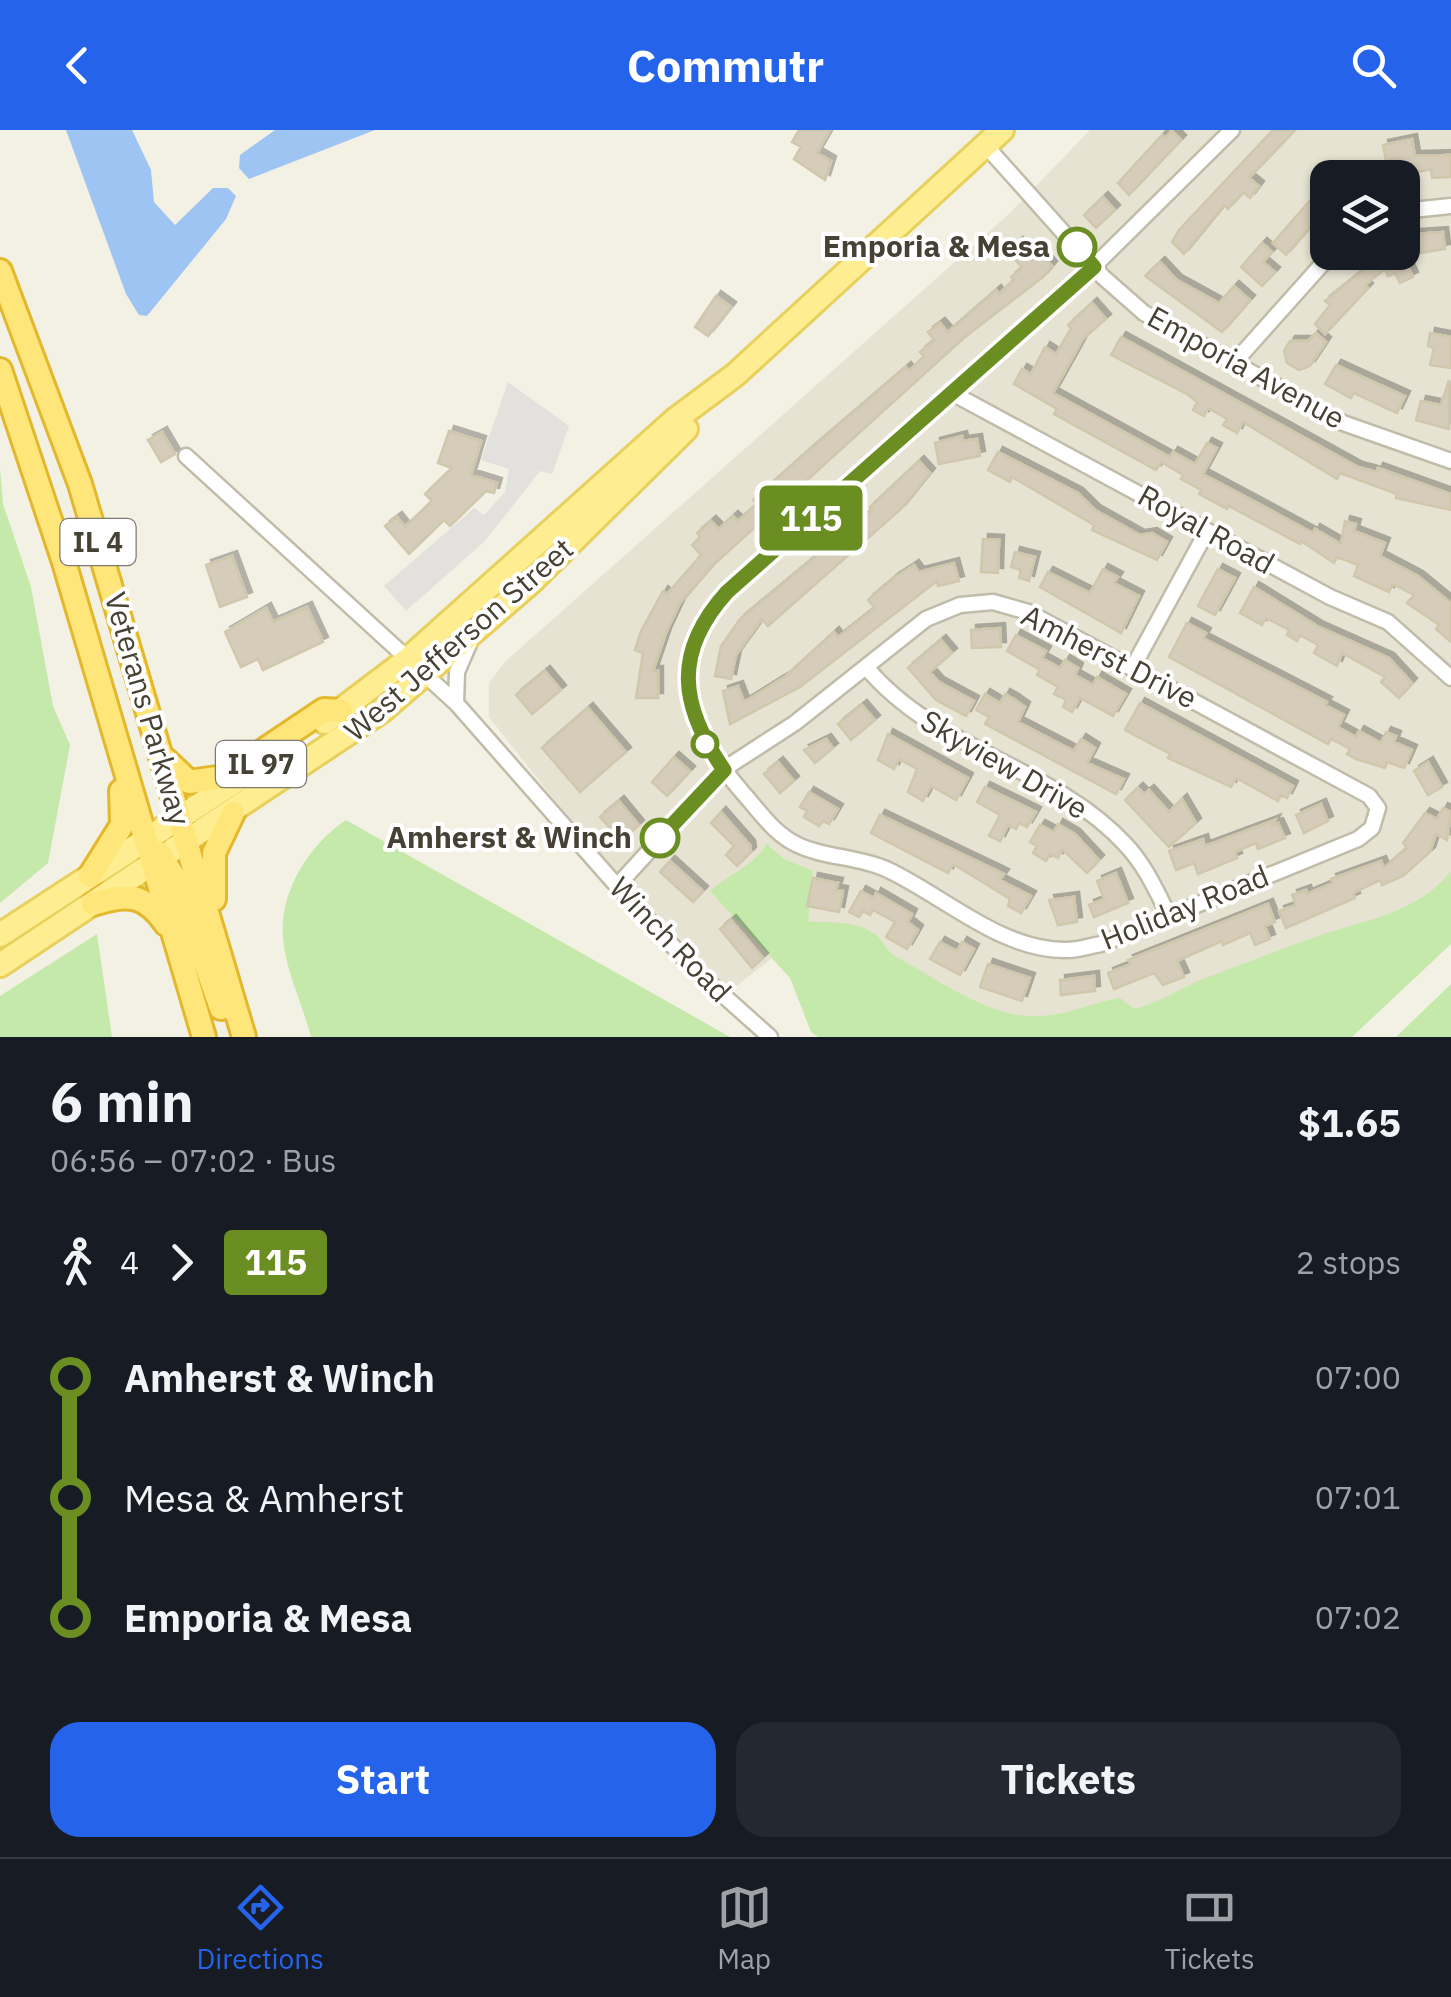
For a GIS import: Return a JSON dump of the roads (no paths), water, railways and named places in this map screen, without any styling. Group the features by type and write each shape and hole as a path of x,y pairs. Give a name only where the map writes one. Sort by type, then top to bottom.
{"highway":[{"name":"Veterans Parkway","path":"0,271 50,394 80,484 244,1037"},
{"name":"Veterans Parkway","path":"0,370 64,562 147,838 159,861 174,937 204,1037"},
{"path":"64,562 60,584 125,804 117,836 90,876"},
{"path":"158,747 179,778 204,783 224,777 324,710 340,711"},
{"path":"233,812 214,852 211,885 253,1037"},
{"path":"159,861 176,880 231,1037"},
{"path":"92,904 114,897 138,897 155,908 174,937"}],"main road":[{"name":"West Jefferson Street","path":"0,966 337,744 427,676 628,490 736,375 994,138"},
{"name":"West Jefferson Street","path":"0,935 340,711 407,660 676,419 736,375"}],"street":[{"name":"Holiday Road","path":"1232,130 1094,267 727,592 708,615 692,650 688,694 695,725 724,770 774,828 798,845 885,868 1032,945 1064,950 1101,944 1358,839 1372,828 1383,806"},
{"name":"Emporia Avenue","path":"994,138 1094,267 1144,313 1344,423 1451,460"},
{"path":"1420,209 1451,206"},
{"path":"1233,364 1317,270"},
{"name":"Royal Road","path":"952,393 1330,598 1388,622 1451,678"},
{"name":"Winch Road","path":"186,456 456,703 696,970 770,1037"},
{"path":"1133,667 1207,531"},
{"name":"Amherst Drive","path":"618,886 724,770 794,723 926,619 960,604 993,602 1028,612 1383,806"},
{"path":"456,703 460,659 478,630"},
{"name":"Skyview Drive","path":"866,667 913,714 1102,821 1140,862 1168,916"}],"water":[{"path":"66,130 132,130 151,170 154,202 175,225 213,188 228,188 236,196 226,219 147,316 139,315 126,294"},
{"path":"275,130 375,130 249,179 239,168 240,155"}],"place":[{"name":"Emporia & Mesa","path":"1077,247"},
{"name":"Amherst & Winch","path":"660,838"}]}
